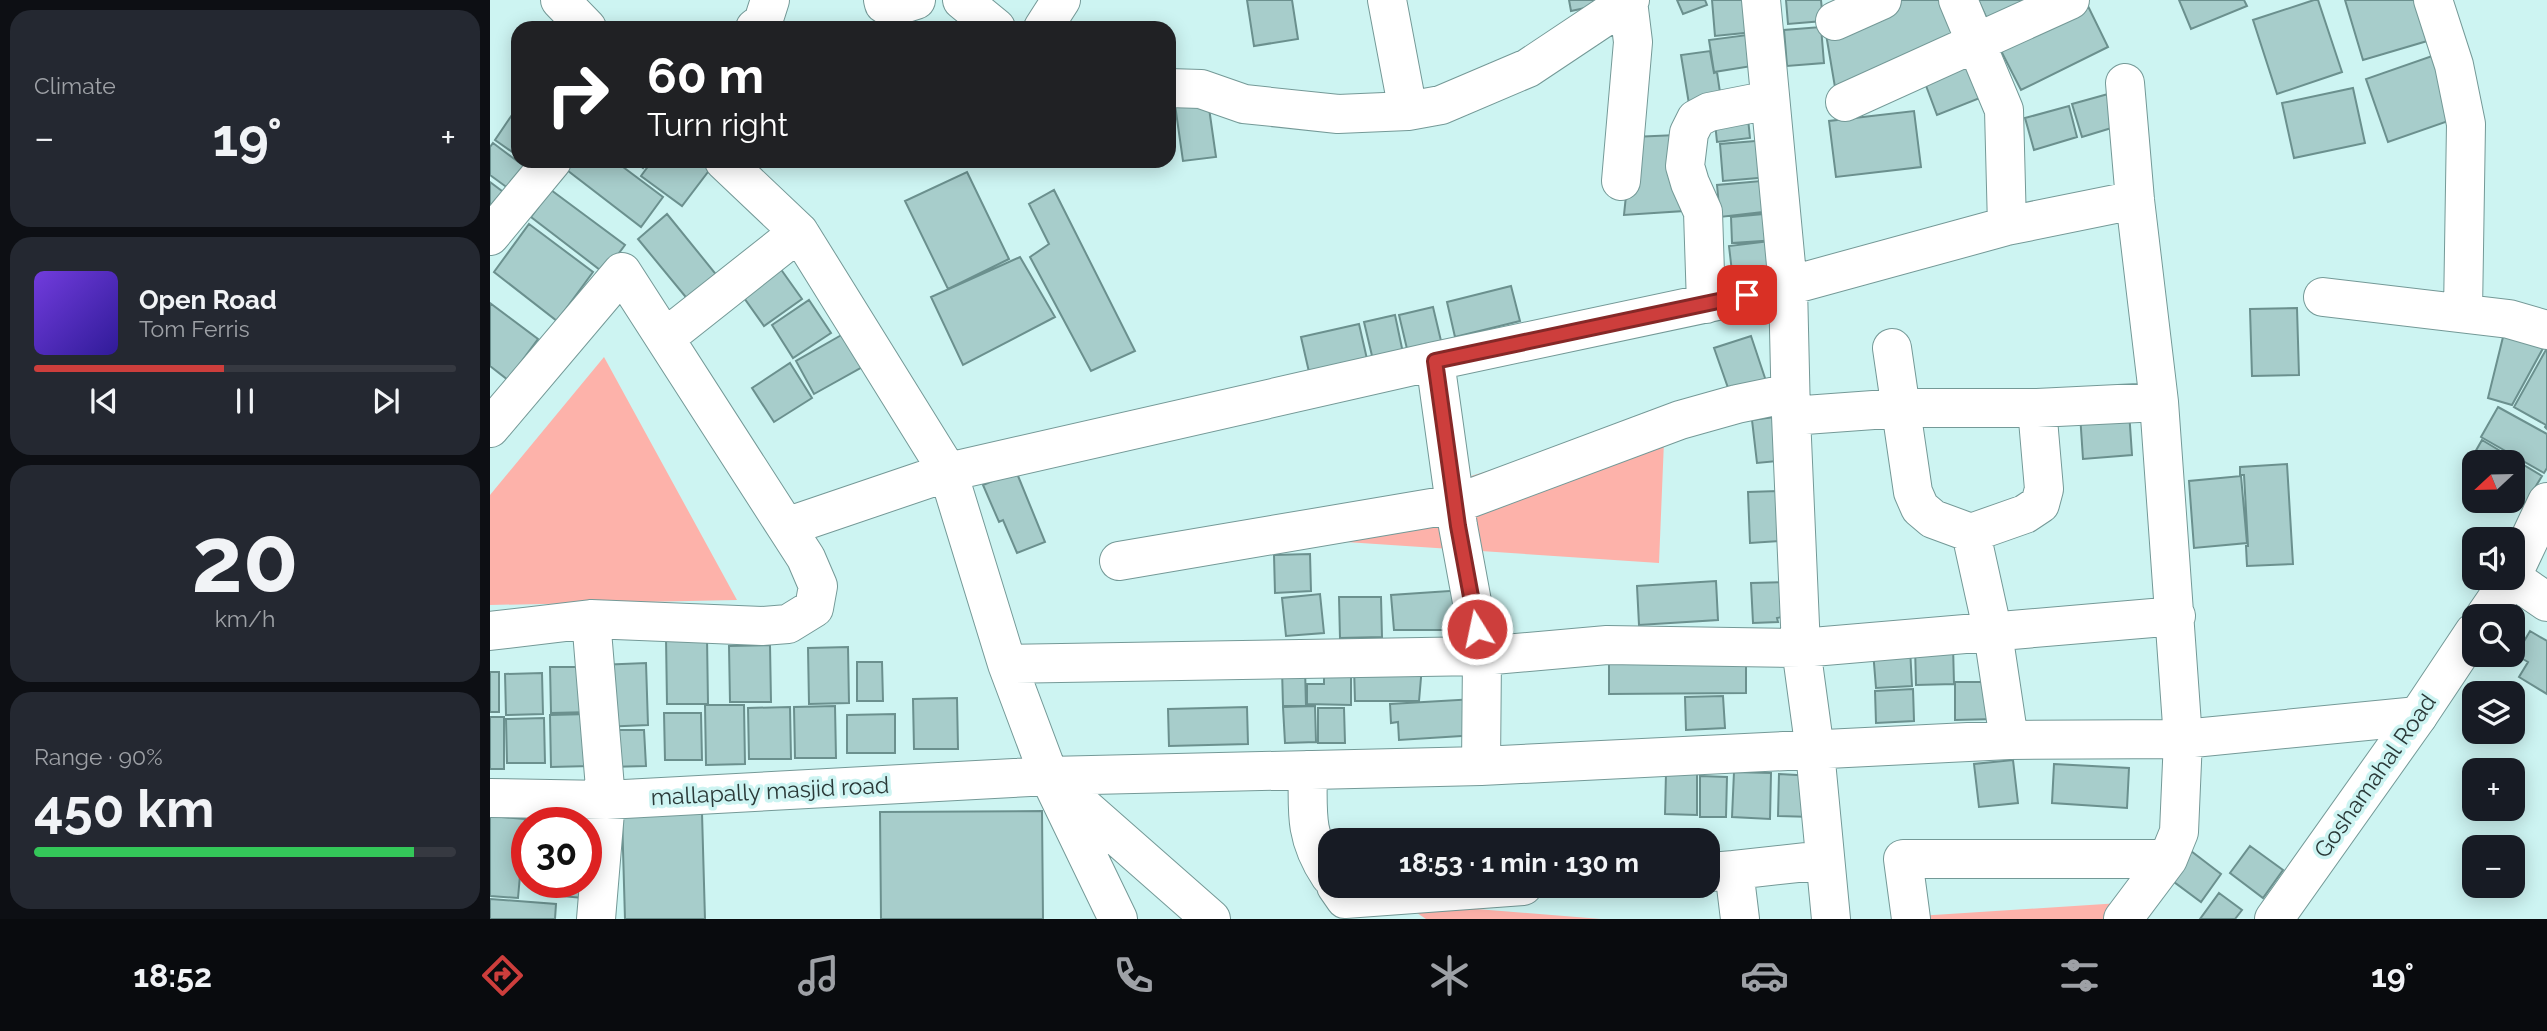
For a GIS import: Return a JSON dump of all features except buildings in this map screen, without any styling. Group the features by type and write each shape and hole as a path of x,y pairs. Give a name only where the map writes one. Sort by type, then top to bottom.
{"street":[{"path":"560,0 580,21"},
{"path":"883,0 884,4 897,5 916,0"},
{"path":"962,0 988,21"},
{"path":"1048,21 1061,0"},
{"path":"1387,0 1408,111"},
{"path":"1761,0 1788,286 1801,648 1815,751 1831,919"},
{"path":"1835,21 1882,0"},
{"path":"1958,0 2004,110 2007,226"},
{"path":"1845,102 2070,0"},
{"path":"2433,0 2454,65 2466,124 2463,312"},
{"path":"1176,88 1201,89 1244,104 1324,113 1408,111 1441,105 1528,68 1629,1 1633,42 1621,181"},
{"path":"2123,919 2168,859 2179,832 2183,739 2159,402 2135,200 2125,83"},
{"path":"1706,304 1703,212 1685,166 1689,134 1696,119 1709,113 1770,100"},
{"path":"490,236 546,168"},
{"path":"731,168 799,232 948,471 1007,664 1049,776 1118,919"},
{"path":"786,527 948,471 1435,361 1788,286 2007,226 2135,200"},
{"path":"665,338 799,232"},
{"path":"490,428 622,272 806,558 818,586 814,608 788,624 762,626 591,619 490,631"},
{"path":"2323,297 2463,312 2509,319 2547,330"},
{"path":"1892,348 1913,492 1920,508 1933,519 1971,533 2025,514 2040,504 2044,489 2037,408"},
{"path":"1435,361 1455,504 1482,656 1481,766"},
{"path":"1119,561 1455,504 1680,421 1737,404 2037,408 2159,402"},
{"path":"2525,549 2547,502"},
{"path":"1971,533 1993,633 2009,740"},
{"path":"2525,586 2547,602"},
{"path":"1007,664 1482,656 1607,645 1801,648 2176,616"},
{"path":"591,619 606,800 596,919"},
{"name":"Goshamahal Road","path":"2274,919 2462,650"},
{"name":"mallapally masjid road","path":"490,798 606,800 1049,776 1481,766 2009,740 2183,739 2418,716"},
{"path":"1308,770 1306,818 1318,858"},
{"path":"1049,776 1210,919"},
{"path":"1911,919 1903,859 2168,859"},
{"path":"1740,919 1721,871 1825,860"},
{"path":"1351,898 1377,919"}],"shaded area":[{"path":"604,357 737,600 490,605 490,495"},
{"path":"1665,417 1659,563 1271,537"},
{"path":"2151,901 2135,919 1919,919 1918,916"},
{"path":"1402,903 1601,919 1426,919"}],"route":[{"path":"1477,629 1458,526 1435,361 1747,295"}]}
